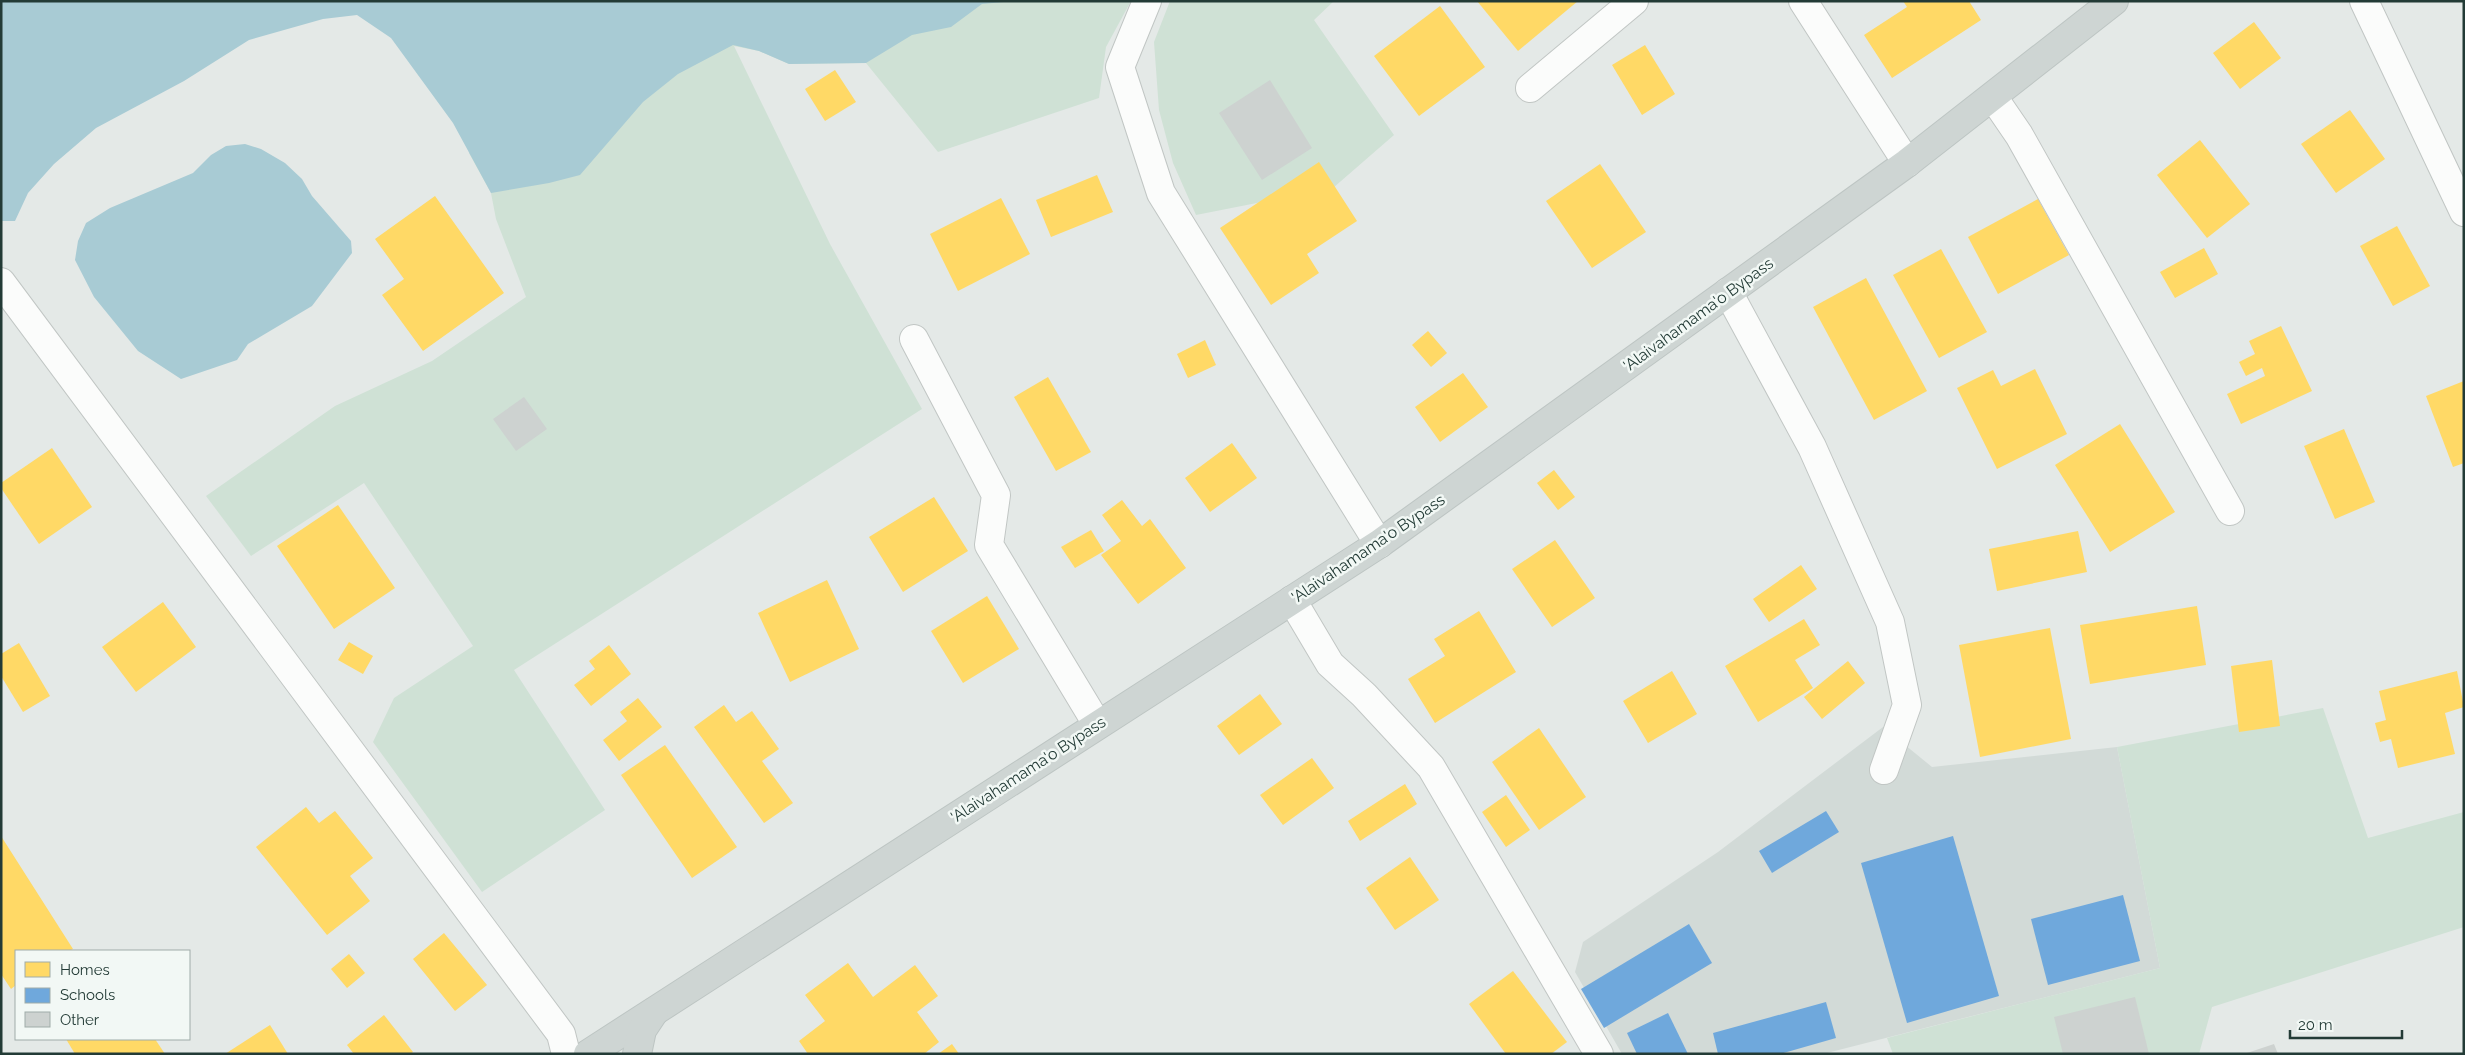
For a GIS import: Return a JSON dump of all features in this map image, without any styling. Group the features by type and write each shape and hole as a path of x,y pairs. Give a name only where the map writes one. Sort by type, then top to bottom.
{"main road":[{"name":"'Alaivahamama'o Bypass","path":"580,1049 657,1009 1379,544 1907,162 2114,1"},
{"path":"637,1054 642,1030 657,1009"}],"street":[{"path":"1147,1 1120,67 1161,193 1379,544"},
{"path":"1530,88 1634,1"},
{"path":"1803,1 1907,162"},
{"path":"2364,1 2464,212"},
{"path":"1993,97 2019,135 2230,511"},
{"path":"1,282 580,1049"},
{"path":"1728,292 1812,447 1890,622 1907,705 1884,770"},
{"path":"914,340 996,495 989,545 1098,724"},
{"path":"1292,600 1330,664 1364,695 1431,767 1598,1054"}],"shaded area":[{"path":"1883,727 1932,767 2117,747 2160,968 1823,1054 1622,1054 1575,972 1583,942 1718,852"}],"green space":[{"path":"764,1 1131,1 1106,47 1099,98 938,152 866,63 789,64 759,51 734,46 830,244 922,409 514,670 605,810 482,892 373,742 394,698 473,646 364,483 251,556 206,496 335,406 432,361 526,297 496,219 491,193 469,153"},
{"path":"1170,1 1334,1 1314,20 1394,135 1333,188 1196,215 1173,163 1159,110 1154,42"},
{"path":"2323,708 2368,838 2464,812 2464,927 2212,1007 2199,1054 1893,1054 1887,1038 2160,968 2117,747"}],"water":[{"path":"1,1 1014,1 982,4 951,27 912,35 866,63 789,64 759,51 733,45 678,74 643,102 580,175 549,183 491,193 453,123 391,38 357,15 323,19 249,40 184,81 96,128 54,164 28,193 15,221 1,221"},
{"path":"245,144 261,149 285,163 302,179 312,196 351,241 352,253 312,306 248,344 237,360 181,379 138,351 94,297 75,260 78,241 86,223 110,208 193,173 211,155 226,146"}],"building: Homes":[{"path":"1477,1 1578,1 1518,51"},
{"path":"1903,1 1969,1 1981,20 1892,78 1864,35 1907,7"},
{"path":"1440,6 1485,67 1419,116 1374,56"},
{"path":"2254,22 2281,58 2240,89 2213,53"},
{"path":"1645,45 1675,94 1642,115 1612,65"},
{"path":"835,70 856,102 825,121 805,89"},
{"path":"2350,110 2385,159 2336,193 2301,144"},
{"path":"2200,140 2250,204 2207,238 2157,175"},
{"path":"1319,162 1357,221 1307,254 1319,273 1271,305 1220,228"},
{"path":"1600,164 1646,232 1592,268 1546,201"},
{"path":"1097,175 1113,212 1051,237 1036,200"},
{"path":"435,196 504,293 423,351 382,295 404,279 375,239"},
{"path":"1001,198 1030,254 958,291 930,234"},
{"path":"2038,199 2069,255 1998,294 1968,237"},
{"path":"2397,226 2430,286 2393,306 2360,246"},
{"path":"2204,248 2218,274 2175,298 2160,272"},
{"path":"1941,249 1987,332 1939,358 1893,275"},
{"path":"1866,278 1927,391 1874,420 1813,307"},
{"path":"2281,326 2312,391 2241,424 2227,394 2265,376 2262,368 2246,376 2239,362 2255,354 2249,341"},
{"path":"1428,331 1447,353 1431,367 1412,345"},
{"path":"1205,340 1216,365 1188,378 1177,354"},
{"path":"2035,369 2067,434 1997,469 1957,388 1993,370 2001,386"},
{"path":"1463,373 1488,407 1440,442 1415,407"},
{"path":"1048,377 1091,452 1056,471 1014,397"},
{"path":"2464,381 2464,463 2453,467 2426,396"},
{"path":"2120,424 2175,512 2110,552 2055,465"},
{"path":"2344,429 2375,502 2335,519 2304,446"},
{"path":"1232,443 1257,478 1210,512 1185,478"},
{"path":"52,448 92,507 39,544 1,488 1,483"},
{"path":"1554,470 1575,497 1558,510 1537,483"},
{"path":"934,497 968,551 903,592 869,537"},
{"path":"1122,500 1142,526 1150,519 1186,568 1138,604 1101,555 1121,541 1102,515"},
{"path":"338,505 395,588 334,629 277,546"},
{"path":"1091,530 1104,551 1075,568 1061,547"},
{"path":"2078,531 2087,572 1997,591 1989,549"},
{"path":"1555,540 1595,598 1552,627 1512,569"},
{"path":"1801,565 1817,589 1769,622 1753,599"},
{"path":"827,580 859,649 790,682 758,613"},
{"path":"987,596 1019,649 963,683 931,631"},
{"path":"163,602 196,647 136,692 102,647"},
{"path":"2197,606 2206,665 2090,684 2080,625"},
{"path":"1479,611 1516,672 1435,723 1408,679 1445,656 1434,639"},
{"path":"1804,619 1820,645 1795,660 1813,688 1758,722 1725,666"},
{"path":"2050,628 2071,739 1980,757 1959,645"},
{"path":"349,642 373,656 363,674 338,660"},
{"path":"19,643 50,696 23,712 1,676 1,654"},
{"path":"609,645 631,674 591,706 574,685 595,669 589,661"},
{"path":"2272,660 2280,726 2239,732 2231,666"},
{"path":"1848,661 1865,683 1822,719 1804,697"},
{"path":"1672,671 1697,714 1648,743 1623,701"},
{"path":"2457,671 2464,707 2445,713 2455,754 2398,768 2391,739 2380,742 2375,723 2386,720 2379,691"},
{"path":"1260,694 1282,724 1239,755 1217,726"},
{"path":"638,698 662,727 619,761 603,740 627,721 620,712"},
{"path":"724,705 736,722 752,711 779,749 762,761 793,803 764,823 694,727"},
{"path":"1539,728 1586,797 1539,830 1492,762"},
{"path":"665,745 737,847 692,878 621,775"},
{"path":"1312,758 1334,788 1283,825 1260,795"},
{"path":"1405,784 1417,804 1360,841 1348,821"},
{"path":"1506,795 1530,830 1506,847 1482,812"},
{"path":"306,807 319,823 335,811 373,858 350,876 370,901 327,935 256,847"},
{"path":"1,836 73,949 15,950 15,986 11,989 1,974"},
{"path":"1410,857 1439,900 1395,930 1366,888"},
{"path":"444,933 487,985 455,1011 413,959"},
{"path":"349,954 365,973 347,988 331,969"},
{"path":"848,963 873,997 915,965 938,996 917,1012 939,1042 924,1054 808,1054 799,1041 825,1021 805,995"},
{"path":"1513,971 1567,1042 1551,1054 1506,1054 1469,1004"},
{"path":"384,1015 413,1052 410,1054 354,1054 347,1045"},
{"path":"270,1025 288,1054 225,1054"},
{"path":"67,1040 156,1040 165,1054 75,1054"},
{"path":"952,1044 959,1054 938,1054"}],"building: Schools":[{"path":"1826,811 1839,832 1772,873 1759,851"},
{"path":"1953,836 1999,996 1907,1023 1861,863"},
{"path":"2123,895 2140,961 2048,985 2031,919"},
{"path":"1689,924 1712,963 1604,1028 1581,989"},
{"path":"1826,1002 1836,1038 1780,1054 1718,1054 1713,1033"},
{"path":"1668,1013 1688,1054 1637,1054 1627,1033"}],"building: Other":[{"path":"1270,80 1312,148 1262,180 1219,113"},
{"path":"524,397 547,429 516,451 493,419"},
{"path":"2135,997 2149,1054 2063,1054 2054,1017"},
{"path":"2274,1044 2278,1054 2247,1054 2247,1053"}]}
